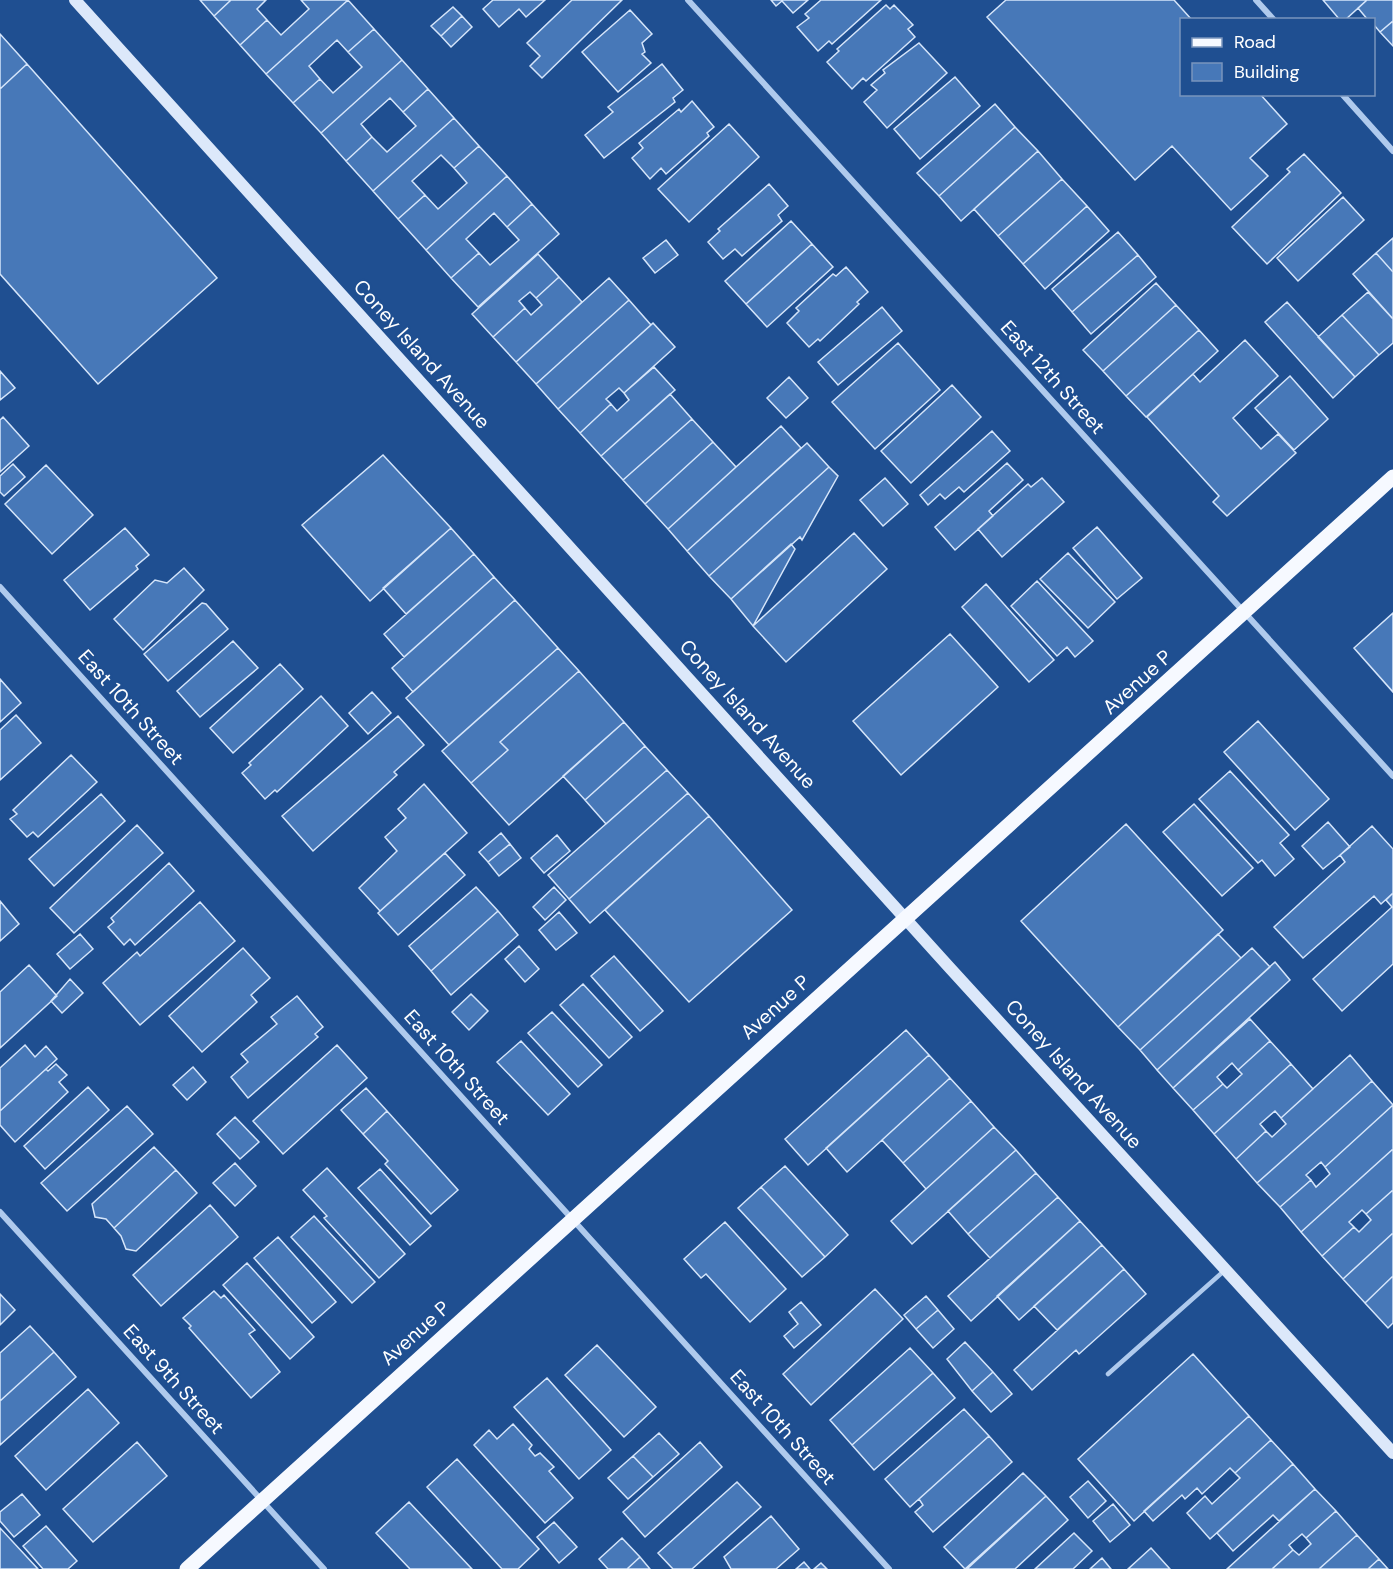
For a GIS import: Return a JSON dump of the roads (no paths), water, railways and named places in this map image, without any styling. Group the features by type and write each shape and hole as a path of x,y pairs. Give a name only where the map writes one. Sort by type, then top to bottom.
{"main road":[{"name":"Coney Island Avenue","path":"75,0 1393,1453"},
{"name":"Avenue P","path":"187,1569 1393,477"}],"street":[{"name":"East 12th Street","path":"688,0 1393,776"},
{"path":"1257,0 1272,18"},
{"path":"1344,96 1393,150"},
{"name":"East 10th Street","path":"0,587 889,1569"},
{"name":"East 9th Street","path":"0,1212 324,1569"}],"lane":[{"path":"1108,1374 1226,1269"}]}
